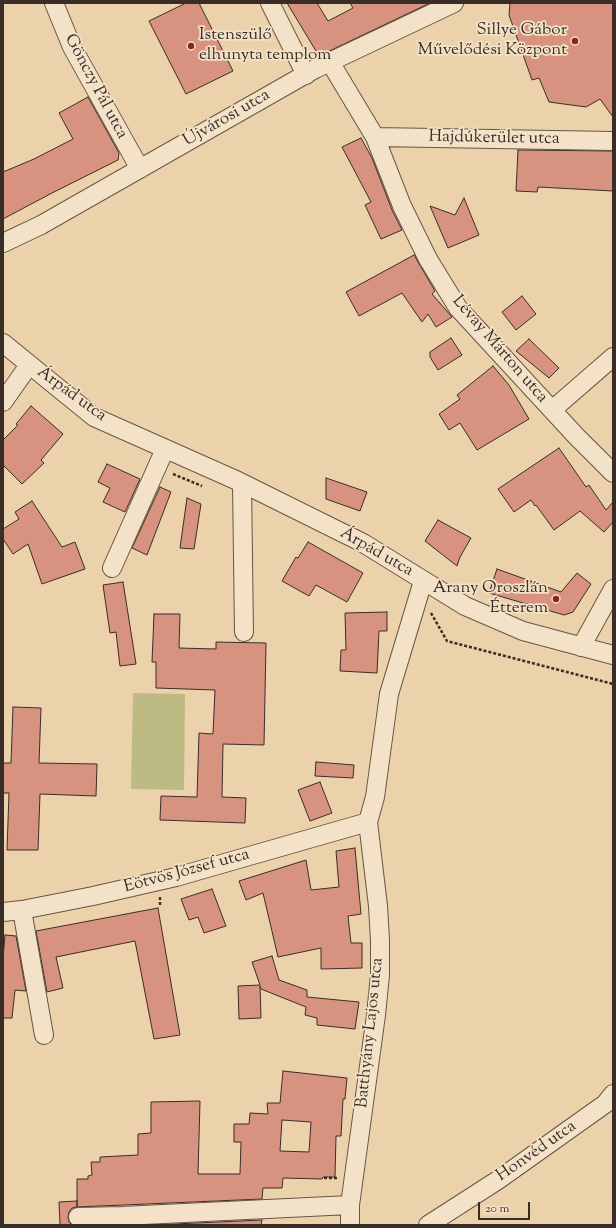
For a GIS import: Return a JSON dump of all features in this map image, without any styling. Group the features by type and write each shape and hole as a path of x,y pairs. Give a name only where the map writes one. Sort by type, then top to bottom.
{"street":[{"name":"Gönczy Pál utca","path":"54,3 72,47 140,169"},
{"path":"270,3 306,75"},
{"name":"Újvárosi utca","path":"3,243 41,225 330,62 437,7 454,3"},
{"name":"Lévay Márton utca","path":"330,62 375,137 402,206 428,259 458,308 552,410 613,473"},
{"name":"Hajdúkerület utca","path":"375,137 613,141"},
{"name":"Árpád utca","path":"3,343 94,417 242,483 363,543 422,587 523,631 613,655"},
{"path":"552,410 613,357"},
{"path":"3,402 29,365"},
{"path":"112,568 165,449"},
{"path":"242,483 244,632"},
{"name":"Batthyány Lajos utca","path":"350,1225 350,1205 376,1015 380,975 378,906 368,822 375,797 389,694 422,587"},
{"path":"581,647 613,589"},
{"name":"Eötvös József utca","path":"3,912 22,910 93,896 176,877 368,822"},
{"path":"22,910 44,1034"},
{"name":"Honvéd utca","path":"428,1225 498,1180 610,1104"},
{"path":"78,1217 350,1205"}],"path":[{"path":"157,467 207,488"},
{"path":"422,587 447,641 613,684"}],"shaded area":[{"path":"133,693 185,694 184,790 131,789"}],"building":[{"name":"Istenszülő elhunyta templom","path":"186,3 199,3 233,71 186,94 149,21"},
{"path":"287,3 317,3 328,21 353,8 350,3 430,3 319,56"},
{"name":"Sillye Gábor Művelődési Központ","path":"510,3 613,3 613,117 600,99 586,107 549,102 539,78 532,80 509,15"},
{"path":"88,97 119,153 118,160 3,219 3,172 34,159 73,139 59,113"},
{"path":"361,138 372,158 392,210 402,230 381,239 365,205 371,202 342,147"},
{"path":"518,150 613,151 613,191 538,187 537,192 516,191"},
{"path":"464,198 479,235 448,248 430,206 455,215"},
{"path":"414,255 435,291 432,294 452,317 436,327 428,314 422,322 402,293 359,316 346,292"},
{"path":"522,296 536,314 516,330 502,312"},
{"path":"451,338 462,355 438,370 430,357 430,352"},
{"path":"529,339 559,368 549,378 516,351"},
{"path":"493,366 509,385 529,419 477,450 460,423 449,430 439,414 460,399 457,395"},
{"path":"31,406 63,434 41,460 44,463 22,484 3,465 3,440 18,425 16,424"},
{"path":"559,448 586,487 589,485 606,510 613,502 613,522 604,532 580,511 554,530 531,500 514,512 498,489"},
{"path":"107,464 140,479 125,512 103,502 110,488 98,482"},
{"path":"326,478 367,492 360,511 326,499"},
{"path":"160,487 171,492 147,555 132,548"},
{"path":"187,498 201,504 194,549 180,548"},
{"path":"32,501 62,547 75,542 85,569 42,584 28,544 13,554 3,539 3,529 19,519 15,512"},
{"path":"438,520 471,538 460,557 457,566 425,541"},
{"path":"308,542 363,573 347,602 316,585 309,596 282,581 296,557 298,558"},
{"path":"497,569 561,592 577,573 591,584 573,612 564,615 489,593"},
{"path":"123,582 136,664 120,666 116,632 110,633 103,585"},
{"path":"387,612 387,631 379,631 377,673 340,671 341,650 346,650 345,613"},
{"path":"154,614 180,614 179,648 216,649 216,642 266,643 264,745 223,744 222,797 246,798 245,823 160,820 161,796 197,797 199,733 213,734 215,690 156,688 156,662 152,662"},
{"path":"13,707 41,708 39,763 97,764 96,796 40,794 38,850 7,850 9,793 3,793 3,763 11,763"},
{"path":"316,762 354,765 353,778 315,776"},
{"path":"320,782 332,813 310,821 298,790"},
{"path":"355,848 361,914 348,916 351,943 362,943 362,968 321,969 321,948 278,957 263,893 246,900 239,881 306,860 311,890 339,887 336,851"},
{"path":"212,889 226,926 204,933 198,917 189,920 181,899"},
{"path":"158,908 180,1035 154,1039 135,941 56,957 63,988 47,992 36,931"},
{"path":"5,935 16,936 26,991 15,990 12,1018 3,1018 3,958"},
{"path":"272,956 279,980 307,990 307,997 359,1002 355,1029 317,1025 317,1018 305,1015 306,1007 261,989 260,986 261,1018 239,1019 238,986 260,985 252,962"},
{"path":"283,1071 347,1078 345,1099 343,1099 341,1136 336,1136 335,1177 323,1177 322,1179 283,1178 282,1188 263,1188 262,1199 77,1207 77,1179 88,1179 88,1176 92,1175 91,1162 100,1162 100,1157 138,1155 138,1134 151,1133 151,1102 200,1101 198,1174 240,1174 241,1142 234,1142 234,1124 249,1124 250,1113 268,1114 267,1103 280,1103","holes":["282,1120 311,1122 309,1152 280,1151"]},
{"path":"77,1201 77,1207 72,1208 69,1212 69,1222 72,1225 60,1225 59,1202"},
{"path":"262,1220 261,1225 153,1225"}],"place":[{"name":"Sillye Gábor Művelődési Központ","path":"575,41"},
{"name":"Istenszülő elhunyta templom","path":"191,46"},
{"name":"Arany Oroszlán Étterem","path":"556,599"}]}
